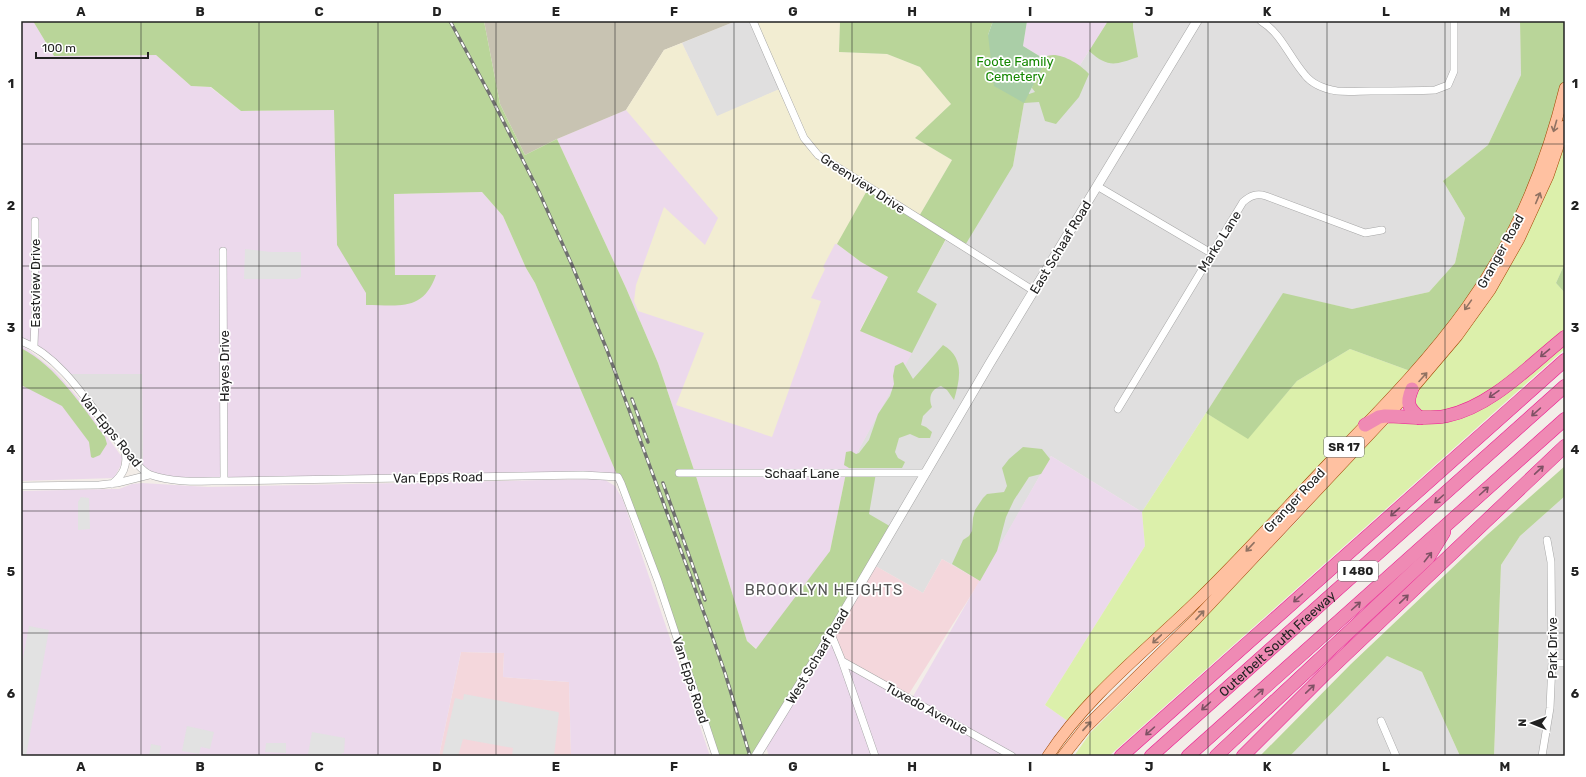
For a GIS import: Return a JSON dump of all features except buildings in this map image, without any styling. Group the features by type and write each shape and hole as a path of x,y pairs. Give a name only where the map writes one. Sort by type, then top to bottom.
{"highway":[{"path":"1365,425 1379,417 1420,418 1446,416 1477,405 1509,383 1565,337"},
{"path":"1121,756 1565,360"},
{"name":"Outerbelt South Freeway","path":"1150,756 1565,386"},
{"path":"1412,389 1408,401 1410,408 1420,418"},
{"name":"Outerbelt South Freeway","path":"1188,756 1565,419"},
{"path":"1243,756 1329,670 1565,446"},
{"path":"1216,756 1428,558 1450,522"}],"main road":[{"name":"Granger Road","path":"1048,756 1072,724 1107,686 1226,572 1365,425 1435,348 1483,283 1510,236 1533,188 1553,132 1565,88"},
{"name":"Granger Road","path":"1063,756 1086,727 1196,619 1412,389 1457,336 1490,290 1520,239 1537,203 1565,126"}],"street":[{"name":"Greenview Drive","path":"753,21 804,138 818,155 1034,291"},
{"name":"East Schaaf Road","path":"926,473 1197,21"},
{"path":"1261,21 1269,26 1282,40 1306,78 1326,89 1347,91 1435,90 1448,84 1454,71 1454,21"},
{"path":"1097,186 1211,253"},
{"name":"Marko Lane","path":"1118,409 1211,253 1243,202 1248,197 1260,194 1365,234 1382,230"},
{"name":"Eastview Drive","path":"34,346 35,221"},
{"name":"Hayes Drive","path":"223,251 224,481"},
{"name":"Van Epps Road","path":"21,341 34,346 65,374 124,449 149,475 191,480 224,481 583,475 618,477 658,581 716,756"},
{"path":"112,484 124,470 126,459 124,449"},
{"name":"Schaaf Lane","path":"679,473 926,473"},
{"name":"West Schaaf Road","path":"756,756 926,473"},
{"path":"21,486 112,484 149,475"},
{"name":"Park Drive","path":"1542,756 1550,708 1552,663 1551,562 1547,540"},
{"path":"830,634 842,661 875,756"},
{"name":"Tuxedo Avenue","path":"842,661 1012,756"},
{"path":"1552,663 1565,663"},
{"path":"1381,721 1396,756"}],"shaded area":[{"path":"21,21 33,21 54,56 156,55 191,86 210,87 241,111 334,110 337,245 395,294 394,194 482,192 503,216 526,268 535,283 618,477 224,481 163,478 143,470 142,374 65,374 21,341"},
{"path":"484,21 736,21 664,50 626,110 557,139 525,155 500,104"},
{"path":"736,21 753,21 782,88 717,117 682,43"},
{"path":"753,21 840,21 839,52 887,54 920,67 951,104 915,138 952,160 918,218 835,244 823,267 825,269 811,298 821,301 772,437 676,405 704,333 638,311 634,301 636,285 664,207 705,245 718,218 626,110 664,50 682,43 717,116 782,88"},
{"path":"1027,21 1108,21 1073,76 1023,46"},
{"path":"1108,21 1520,21 1521,75 1488,145 1443,181 1465,218 1455,263 1429,292 1352,309 1283,294 1142,512 1051,456 980,581 942,559 923,593 872,564 869,514 846,473 937,304 916,293 948,236 1013,166 1024,103 1046,60 1073,76"},
{"path":"682,43 717,117 773,205 837,244 861,262 888,277 860,330 912,353 846,473 830,551 757,649 747,641 695,473 658,363 626,288 557,139 626,110"},
{"path":"245,249 271,252 301,252 301,277 297,279 244,279"},
{"path":"21,346 29,350 55,371 81,401 122,457 121,465 114,478 21,481"},
{"path":"65,374 142,374 143,470"},
{"path":"1051,456 1142,512 1145,546 1045,705 1072,724 1048,756 769,756 764,742 831,634 842,661 911,700"},
{"path":"605,480 615,486 623,500 710,756 571,756 569,682 503,677 504,653 461,652 439,756 21,756 21,491 119,489 132,484 142,483 208,487"},
{"path":"1565,496 1565,756 1494,756 1501,565 1520,536"},
{"path":"81,497 89,498 90,529 78,530 78,502"},
{"path":"942,559 980,581 907,697 842,661 831,634 872,564 923,593"},
{"path":"29,626 49,630 26,756 21,756 21,669"},
{"path":"461,652 504,653 503,677 569,682 571,756 439,756"},
{"path":"1387,656 1422,672 1460,756 1290,756"},
{"path":"464,694 558,712 554,756 512,756 513,748 463,739 458,756 442,756 455,698 463,700"},
{"path":"187,726 214,732 210,749 201,747 199,754 182,751"},
{"path":"312,732 345,738 344,753 342,753 342,756 321,756 308,754"},
{"path":"266,743 286,743 286,753 265,752"},
{"path":"151,744 161,746 159,756 149,756"}],"green space":[{"path":"33,21 484,21 500,104 525,155 557,139 626,288 658,363 695,473 747,641 756,649 830,551 846,473 876,473 869,514 893,528 756,756 716,756 658,581 618,477 535,283 526,268 503,216 482,192 394,194 395,275 436,275 431,287 417,301 408,304 389,306 366,305 366,293 337,245 334,110 241,111 211,87 191,86 156,55 54,56"},
{"path":"840,21 993,21 988,35 1029,94 1035,92 1032,88 1037,59 1051,55 1058,55 1082,67 1089,74 1079,97 1056,124 1045,121 1039,102 1024,103 1013,166 964,247 947,237 917,292 937,304 912,353 860,331 888,277 861,262 837,244 869,187 918,218 952,160 915,138 951,104 920,67 887,54 839,52"},
{"name":"Foote Family Cemetery","path":"993,21 1027,21 1023,46 1046,60 1024,103 994,86 988,35"},
{"path":"1108,21 1133,21 1138,57 1123,62 1112,63 1101,60 1089,51"},
{"path":"1520,21 1565,21 1565,88 1553,132 1495,263 1413,372 1350,349 1297,381 1248,439 1206,413 1283,293 1352,309 1429,292 1455,263 1465,218 1443,181 1488,145 1521,75"},
{"path":"1565,126 1565,263 1556,283 1565,293 1565,337 1493,395 1425,418 1409,396"},
{"path":"1565,263 1565,293 1556,283"},
{"path":"1565,343 1565,349 1109,756 1074,756 1091,732 1170,654 1299,519 1360,451 1390,422 1443,422"},
{"path":"943,345 955,356 958,363 959,377 954,400 947,390 941,386 935,389 931,394 930,400 932,407 923,416 921,425 932,432 930,438 919,438 910,434 899,438 895,452 898,458 905,462 902,468 849,468 844,465 846,452 851,451 856,454 859,453 869,440 878,414 890,396 894,384 893,376 895,366 903,362 913,379"},
{"path":"21,348 46,365 57,376 68,388 105,437 107,444 100,455 93,458 91,457 89,442 62,406 21,385"},
{"path":"1350,349 1413,372 1072,724 1045,705 1145,546 1142,512 1206,413 1248,438 1297,381"},
{"path":"1023,447 1042,449 1050,459 1041,474 1029,477 1014,500 1006,517 997,551 980,581 952,564 963,540 969,536 972,531 975,510 987,494 1004,492 1007,486 1002,468 1009,459"},
{"path":"1565,466 1565,496 1520,536 1501,565 1494,756 1460,756 1422,672 1387,656 1290,756 1260,756 1351,664 1487,535"}],"railway":[{"path":"450,21 489,93 539,192 572,265 607,350 708,624 725,673 750,756"},
{"path":"632,399 648,442"},
{"path":"663,483 705,600"}],"district":[{"name":"BROOKLYN HEIGHTS","path":"824,590"}]}
